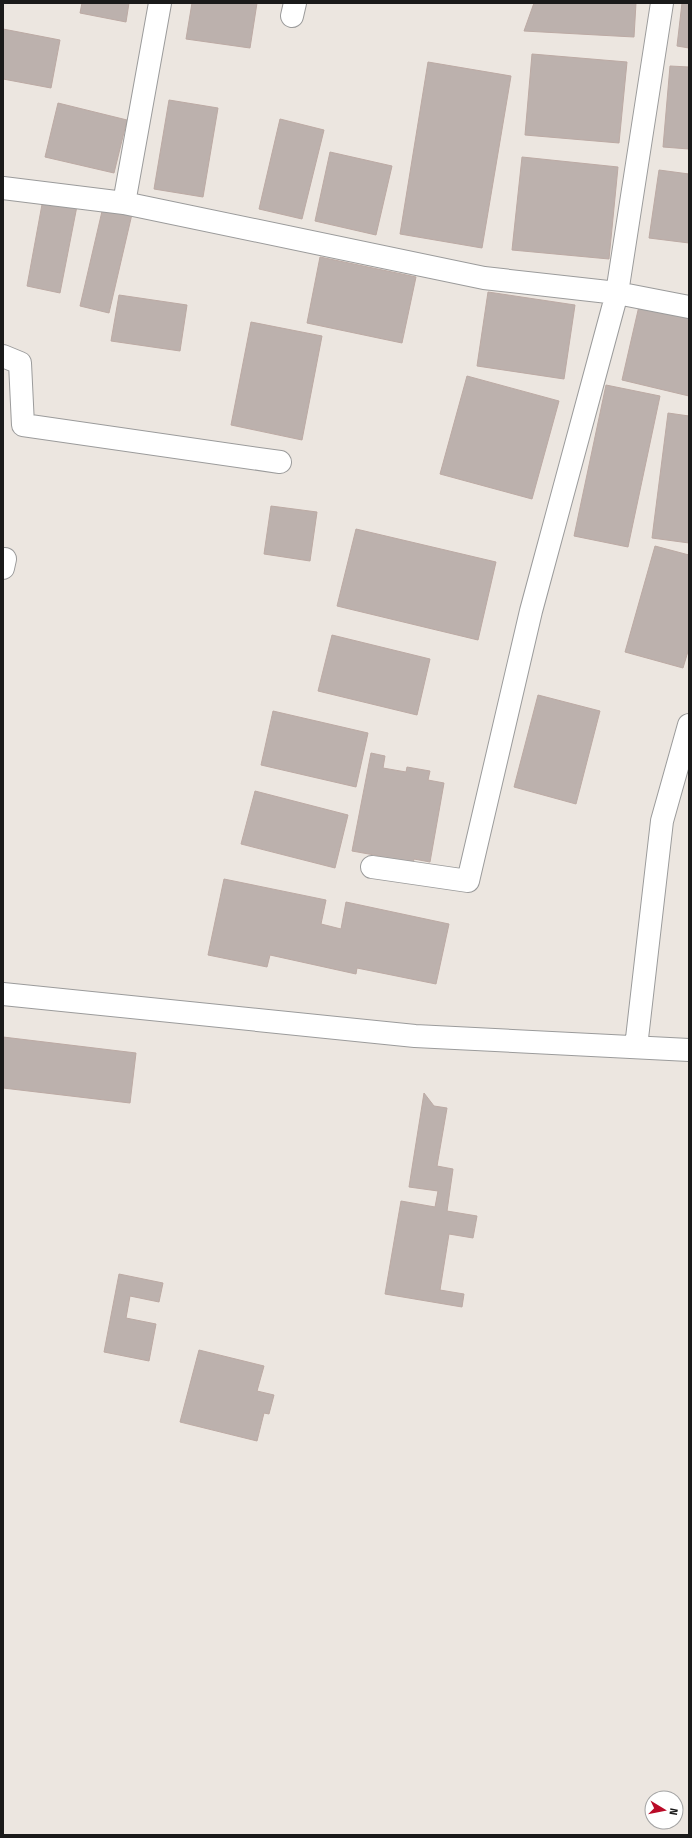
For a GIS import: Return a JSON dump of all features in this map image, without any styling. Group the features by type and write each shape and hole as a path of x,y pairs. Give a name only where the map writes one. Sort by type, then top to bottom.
{"street":[{"path":"124,204 160,3"},
{"path":"372,867 468,881 531,611 617,293 662,3"},
{"path":"3,188 124,204 484,278 617,293 689,308"},
{"path":"3,356 20,363 23,425 280,462"},
{"path":"636,1047 662,821 689,725"},
{"path":"3,994 415,1036 689,1050"}],"building":[{"path":"82,3 129,3 126,22 80,13"},
{"path":"192,3 257,3 250,48 186,39"},
{"path":"534,3 636,3 634,37 524,31"},
{"path":"682,3 689,3 689,48 677,46"},
{"path":"3,29 60,40 51,88 3,79"},
{"path":"532,54 627,62 619,143 525,135"},
{"path":"428,62 511,76 482,248 400,234"},
{"path":"670,66 689,67 689,149 663,147"},
{"path":"169,100 218,108 203,197 154,189"},
{"path":"58,103 127,120 114,173 45,157"},
{"path":"280,119 324,130 302,219 259,209"},
{"path":"330,152 392,166 376,235 315,221"},
{"path":"522,157 618,167 609,259 512,250"},
{"path":"659,170 689,174 689,243 649,238"},
{"path":"43,199 77,206 60,293 27,286"},
{"path":"103,207 132,214 109,313 80,306"},
{"path":"320,257 416,277 402,343 307,323"},
{"path":"488,292 575,305 564,379 477,366"},
{"path":"119,295 187,305 180,351 111,341"},
{"path":"639,306 689,318 689,396 622,380"},
{"path":"251,322 322,336 302,440 231,425"},
{"path":"467,376 559,401 532,499 440,474"},
{"path":"606,385 660,396 628,547 574,536"},
{"path":"668,413 689,416 689,543 652,538"},
{"path":"271,506 317,512 310,561 264,554"},
{"path":"356,529 496,562 478,640 337,606"},
{"path":"655,546 689,555 689,648 683,668 625,652"},
{"path":"332,635 430,659 417,715 318,691"},
{"path":"538,695 600,711 576,804 514,787"},
{"path":"273,711 368,733 356,787 261,765"},
{"path":"371,753 385,756 383,768 406,772 407,767 430,771 428,780 444,783 430,862 414,859 412,868 383,863 380,856 352,851"},
{"path":"255,791 348,815 335,868 241,844"},
{"path":"224,879 326,900 321,924 341,929 346,902 449,924 436,984 357,968 356,974 270,955 267,967 208,955"},
{"path":"3,1037 136,1053 130,1103 3,1088"},
{"path":"424,1093 434,1106 447,1108 437,1166 453,1169 447,1211 477,1216 473,1238 449,1234 440,1290 464,1294 462,1307 385,1294 401,1201 435,1207 438,1191 409,1187"},
{"path":"119,1274 163,1283 159,1302 130,1296 126,1318 156,1324 149,1361 104,1352"},
{"path":"199,1350 264,1366 257,1391 274,1395 269,1414 264,1413 257,1441 180,1422"}]}
